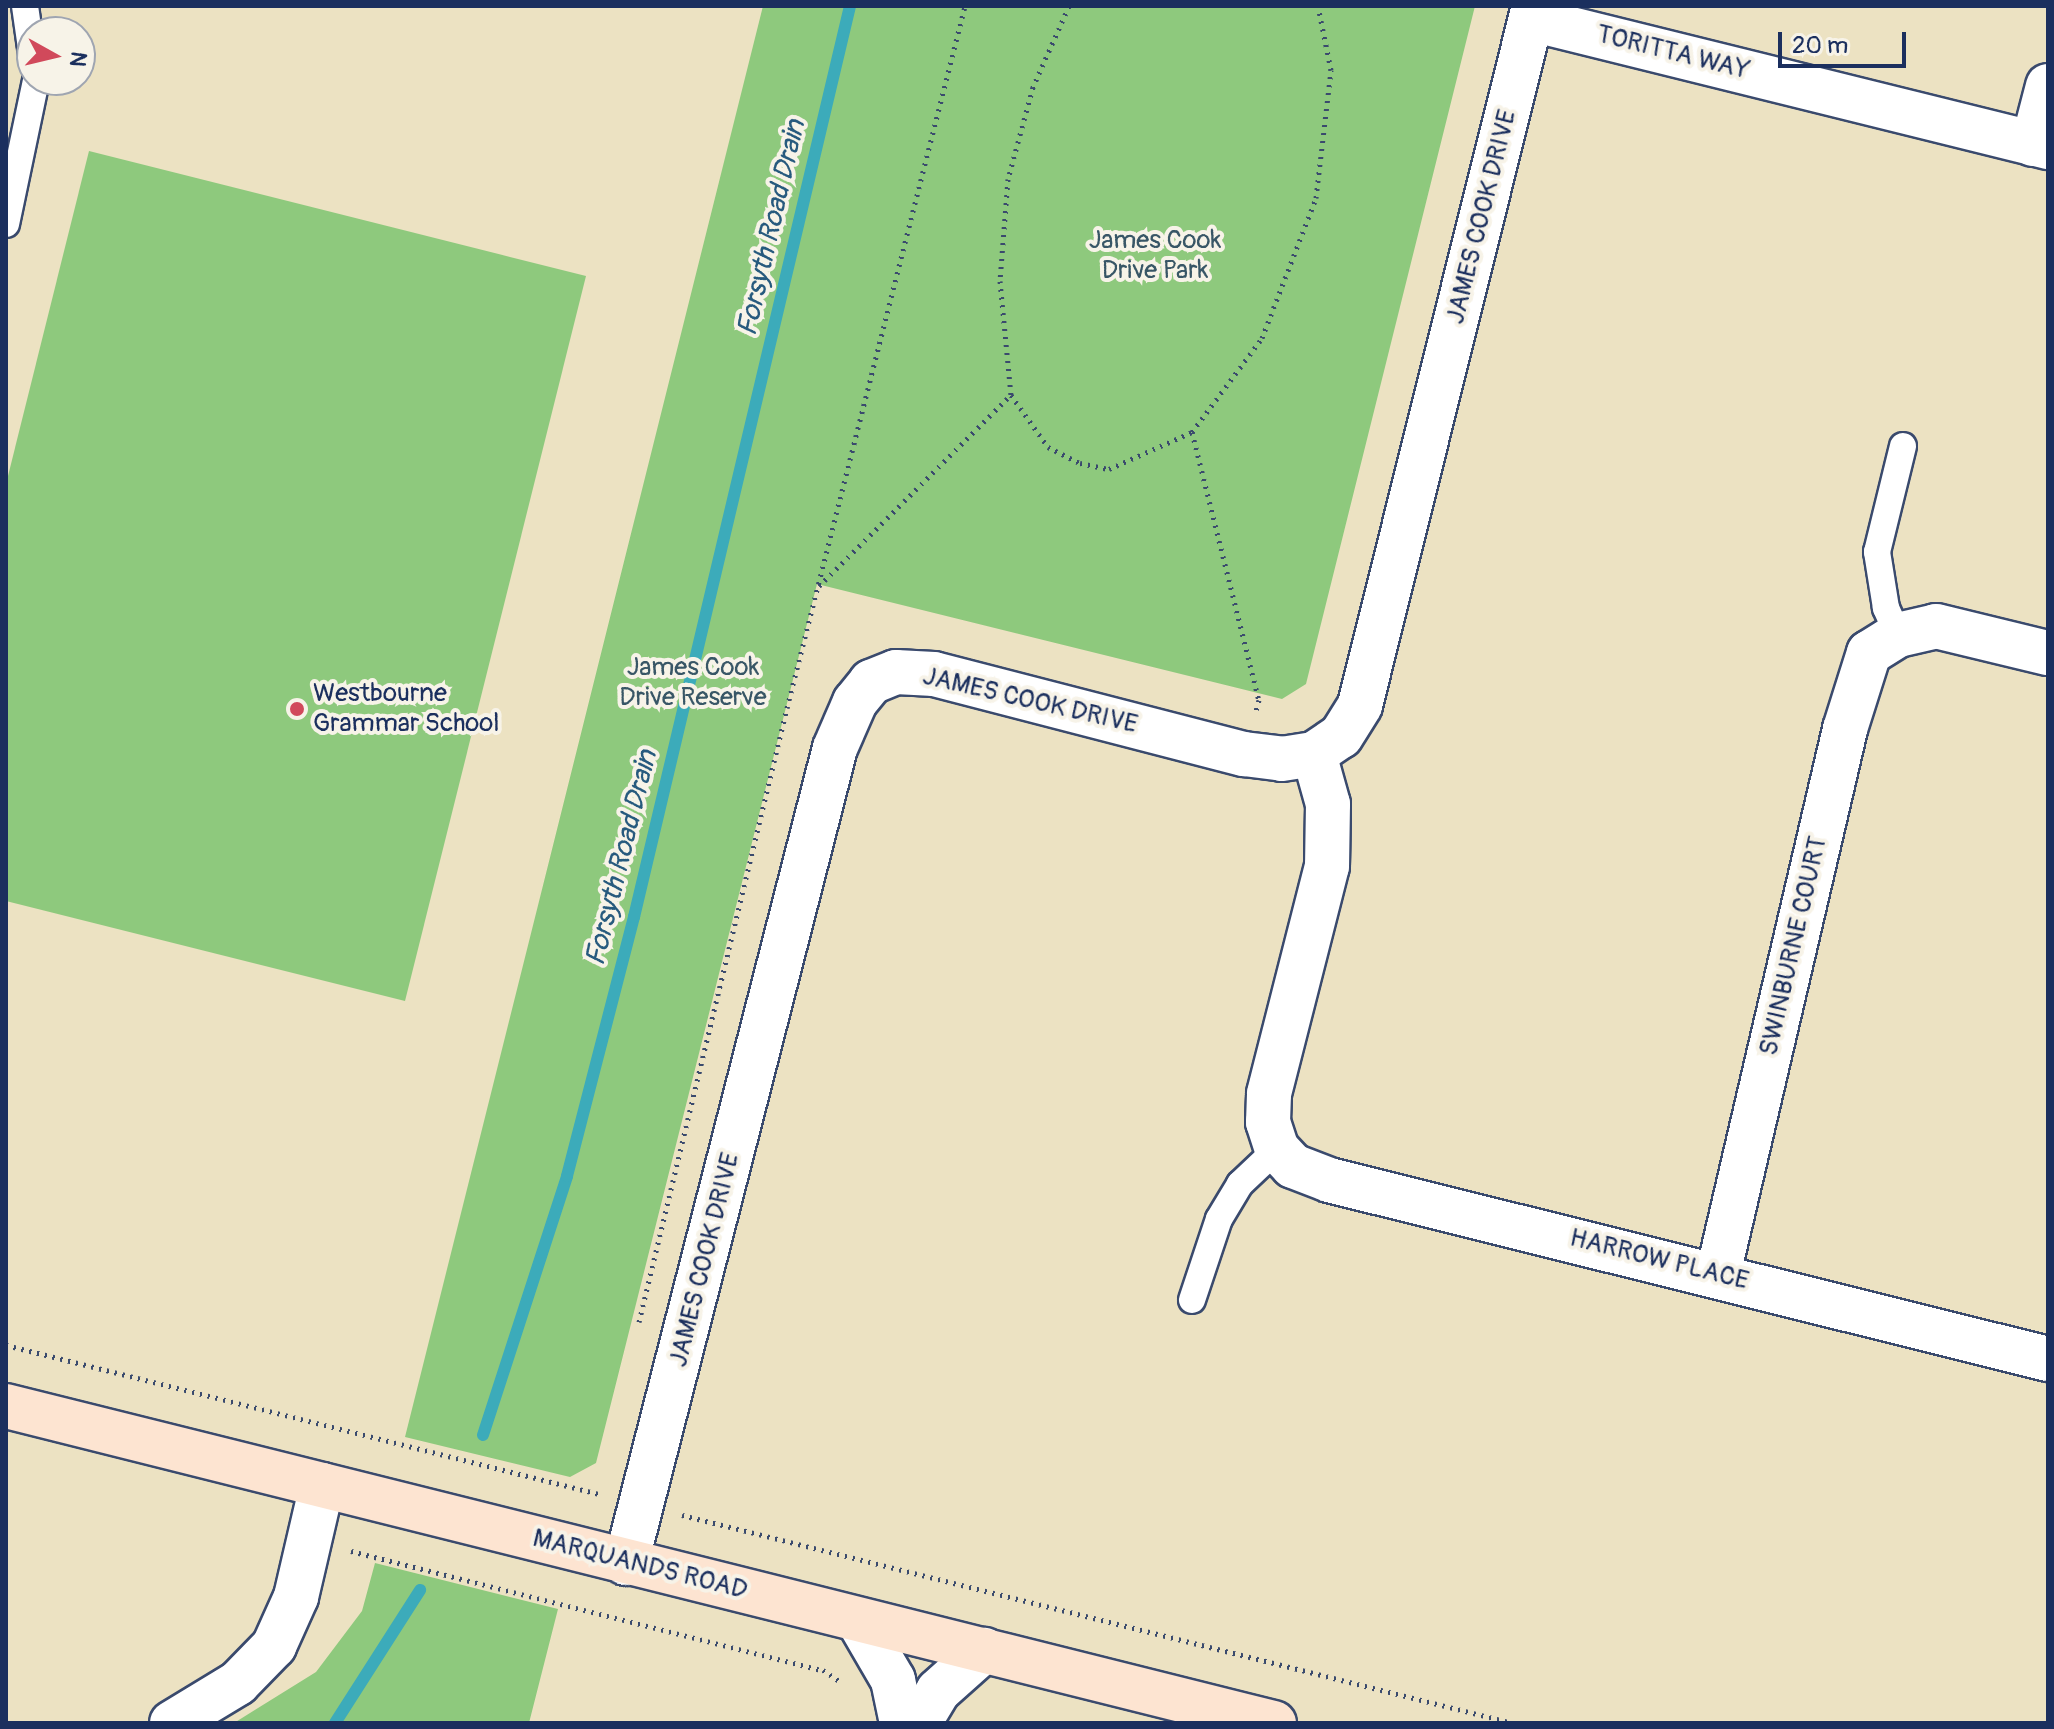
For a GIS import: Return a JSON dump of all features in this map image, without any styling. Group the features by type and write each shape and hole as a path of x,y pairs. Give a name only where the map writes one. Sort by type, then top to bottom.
{"street":[{"name":"TORITTA WAY","path":"1532,12 2041,146"},
{"name":"JAMES COOK DRIVE","path":"626,1563 835,748 855,702 871,682 896,672 934,674 1244,754 1282,759 1314,754 1341,736 1360,705 1532,12"},
{"path":"2041,146 2048,86"},
{"name":"SWINBURNE COURT","path":"1718,1274 1845,729 1869,653 1898,635 1936,626 2048,653"},
{"path":"1277,1149 1268,1122 1269,1094 1327,866 1331,832 1314,754"},
{"name":"HARROW PLACE","path":"1277,1149 1293,1166 1329,1180 1718,1274 2048,1359"},
{"name":"MARQUANDS ROAD","path":"6,1406 1274,1723"},
{"path":"172,1723 238,1683 274,1646 296,1597 322,1485"},
{"path":"858,1620 893,1680 902,1723"},
{"path":"919,1723 938,1691 984,1650"}],"lane":[{"path":"6,224 33,96"},
{"path":"1898,635 1886,608 1877,552 1903,446"},
{"path":"1192,1300 1219,1219 1240,1184 1277,1149"}],"path":[{"path":"637,1331 818,587 965,6"},
{"path":"1069,6 1033,87 1008,179 1000,281 1011,395 1048,447 1080,463 1109,469 1192,432 1262,338 1316,198 1331,70 1318,6"},
{"path":"818,587 1011,395"},
{"path":"1192,432 1259,700 1244,754"},
{"path":"6,1345 1513,1723"},
{"path":"600,1494 603,1479"},
{"path":"309,1541 823,1670 848,1687"}],"green space":[{"path":"763,6 1475,6 1306,684 1282,699 817,584 596,1463 570,1477 405,1437"},
{"path":"89,151 586,276 405,1001 6,901 6,484"},
{"path":"375,1563 558,1609 529,1723 234,1723 316,1672 362,1611"}],"waterway":[{"name":"Forsyth Road Drain","path":"483,1435 567,1176 634,917 850,6"},
{"name":"Forsyth Road Drain","path":"335,1723 420,1590"}],"place":[{"name":"Westbourne Grammar School","path":"297,709"}],"park label":[{"name":"James Cook Drive Park","path":"1155,256"},
{"name":"James Cook Drive Reserve","path":"693,683"}]}
